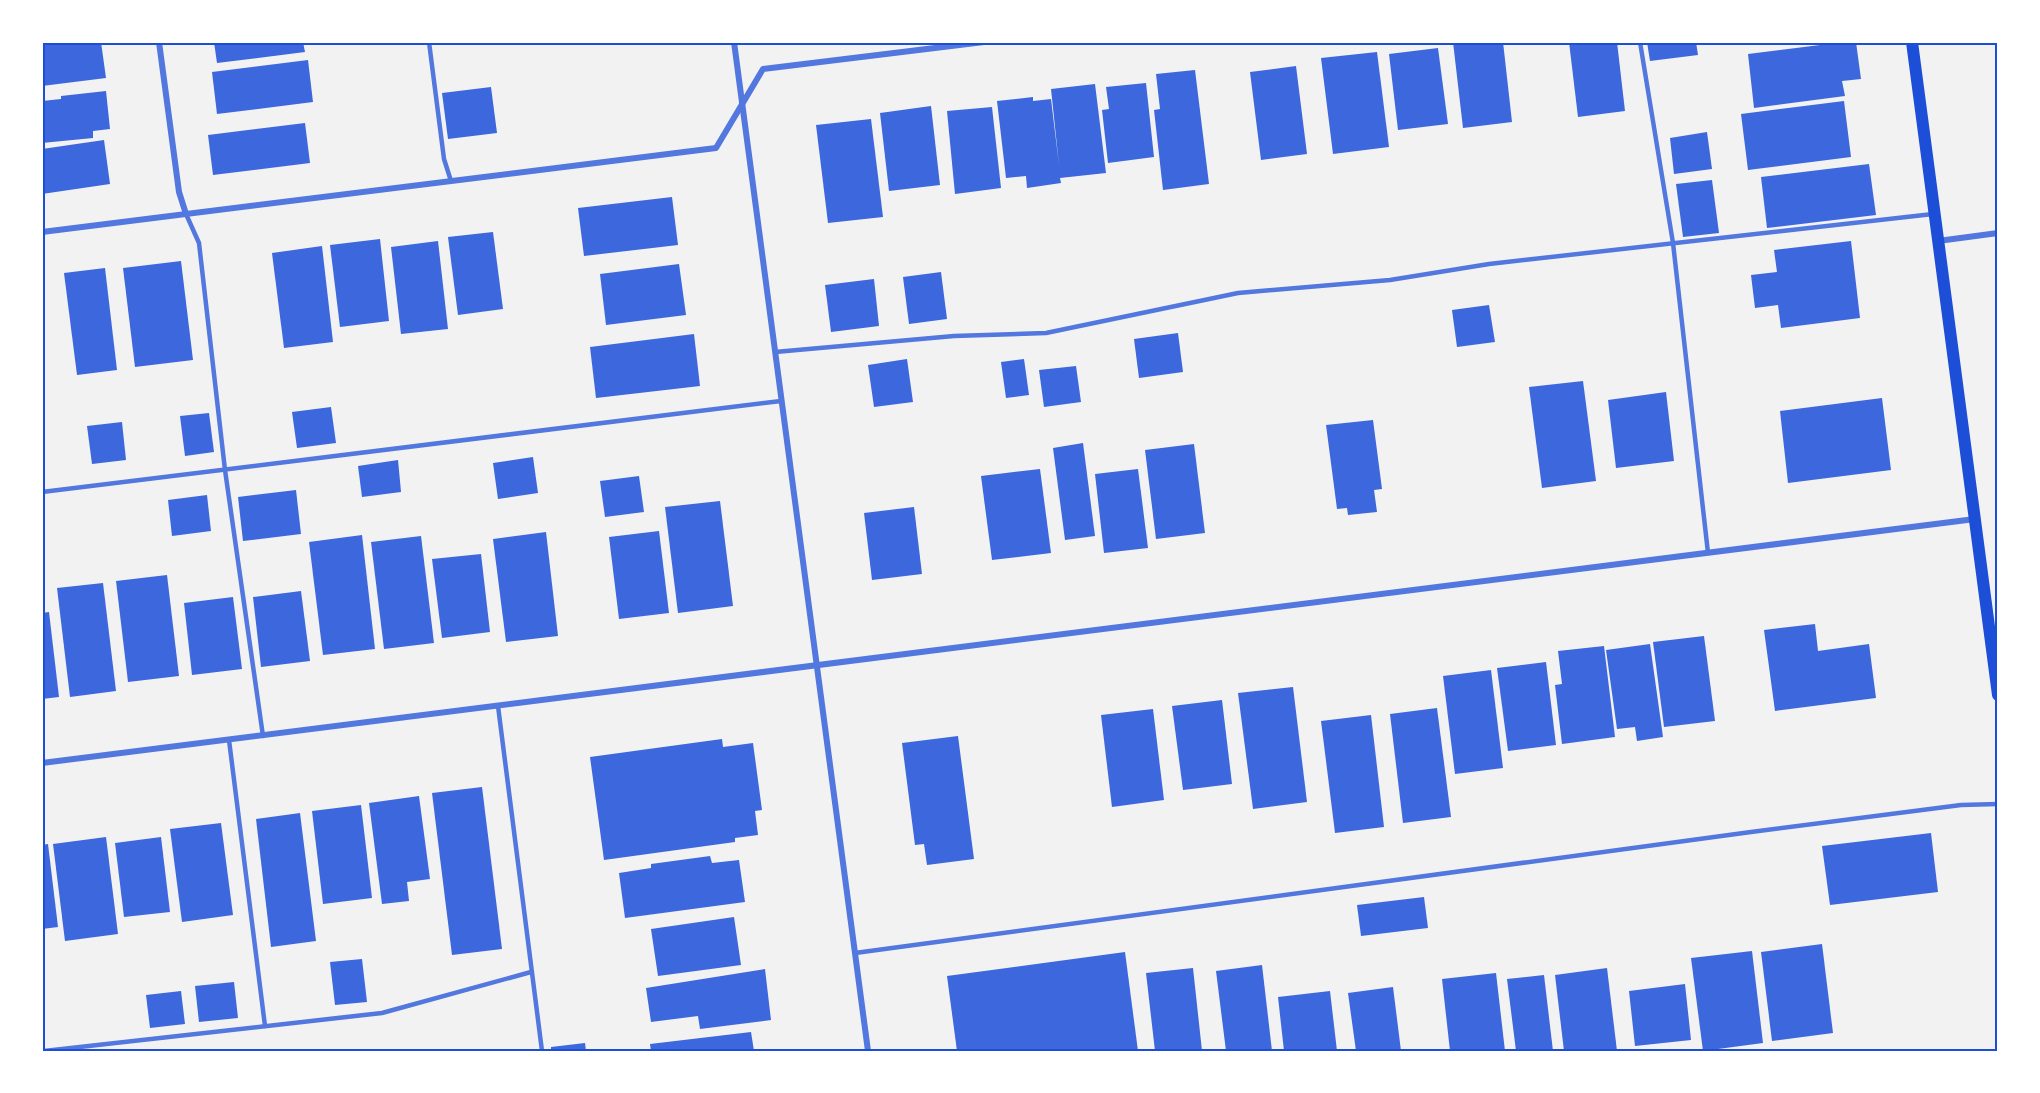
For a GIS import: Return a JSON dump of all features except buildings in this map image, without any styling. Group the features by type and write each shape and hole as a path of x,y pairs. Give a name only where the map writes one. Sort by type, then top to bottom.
{"main road":[{"path":"1912,42 1998,696"}],"street":[{"path":"159,42 179,192 186,214"},
{"path":"734,42 868,1051"},
{"path":"42,232 716,148 763,69 984,42"},
{"path":"1938,242 1998,233"},
{"path":"42,763 818,667 1975,519"}],"lane":[{"path":"429,42 444,159 451,181"},
{"path":"1640,42 1672,243 1708,553"},
{"path":"186,214 199,243 225,470 263,736"},
{"path":"775,352 954,336 1046,333 1238,293 1390,280 1489,264 1935,214"},
{"path":"42,492 781,401"},
{"path":"498,706 542,1051"},
{"path":"229,740 265,1026"},
{"path":"855,953 1751,832 1961,805 1998,804"},
{"path":"44,1051 382,1013 531,972"}]}
